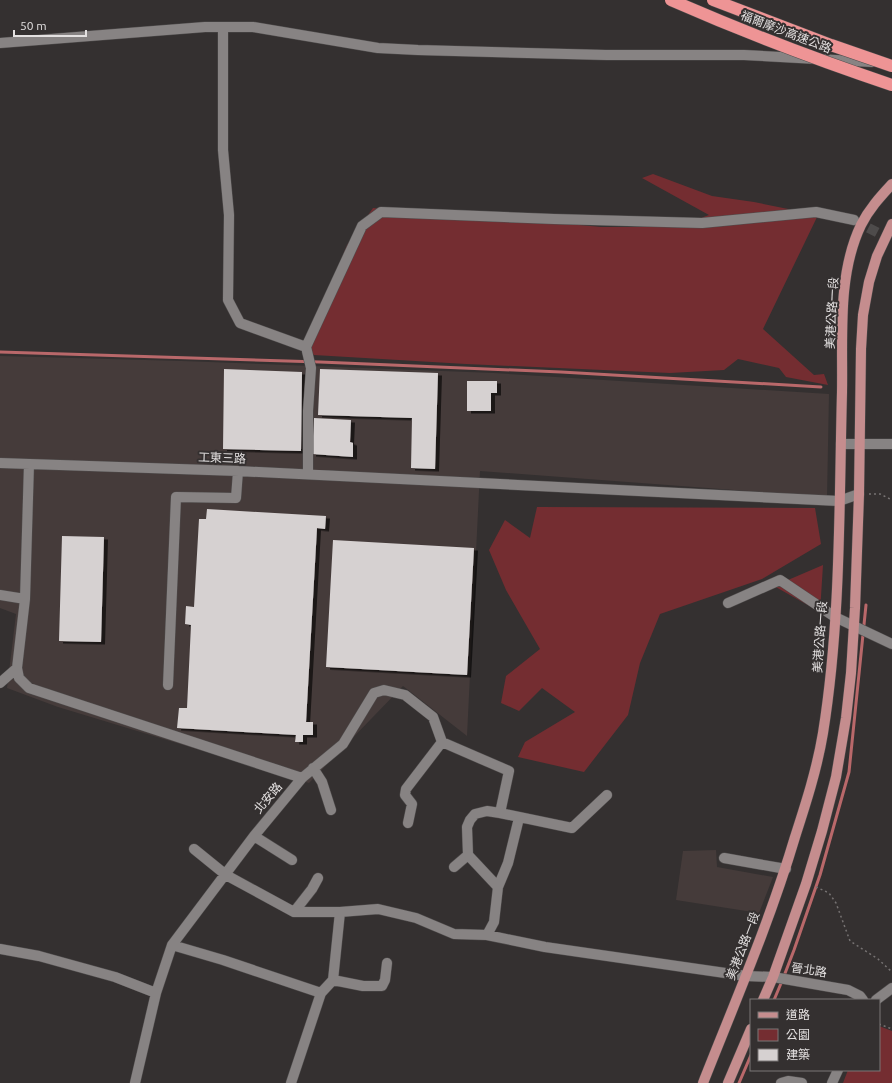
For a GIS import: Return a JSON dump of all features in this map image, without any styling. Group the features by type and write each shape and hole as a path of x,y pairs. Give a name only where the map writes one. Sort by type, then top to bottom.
{"highway":[{"name":"福爾摩沙高速公路","path":"671,0 774,43 892,85"},
{"name":"福爾摩沙高速公路","path":"713,0 831,45 892,66"}],"main road":[{"name":"美港公路一段","path":"702,1083 746,976 786,869 810,791 822,735 830,680 835,617 841,444 843,316 846,273 852,247 861,225 879,197 892,184"},
{"path":"763,999 806,884 822,831 836,777 846,718 851,672 855,608 863,315 868,282 879,250 892,224"},
{"path":"728,1083 750,1031"}],"street":[{"path":"0,43 204,27 253,26 378,48 606,55 744,55 892,63"},
{"path":"223,27 223,150 229,215 228,300 240,323 306,347"},
{"path":"308,474 308,411 311,368 306,347 362,226 381,212 702,223 816,212 854,220"},
{"path":"841,444 892,444"},
{"name":"工東三路","path":"0,463 308,474 839,501"},
{"path":"29,464 24,599 17,668 19,678 29,688 302,778"},
{"path":"168,685 176,497 236,498 238,471"},
{"path":"839,501 858,494"},
{"path":"728,603 780,580 835,617 892,644"},
{"path":"0,595 24,599"},
{"path":"0,683 17,668"},
{"name":"北安路","path":"135,1083 156,993 172,945 254,836 302,778 343,744 374,693 384,690 405,695 433,717 442,742"},
{"path":"408,823 412,804 405,795 406,789 442,742 509,771 500,814"},
{"path":"314,768 322,782 331,810"},
{"path":"498,887 468,855 467,827 475,814 487,811 572,828 607,795"},
{"path":"487,935 494,922 498,887 508,863 519,818"},
{"path":"254,836 292,860"},
{"path":"194,850 226,875 294,912 312,889 318,878"},
{"path":"454,867 468,855"},
{"path":"724,858 786,869"},
{"name":"晉北路","path":"294,912 340,912 378,909 416,918 454,934 487,935 545,947 746,976 772,977 848,990 860,996 862,999"},
{"path":"291,1083 321,993 332,980 340,912"},
{"path":"172,945 223,960 321,993"},
{"path":"0,948 39,956 115,977 156,993"},
{"path":"332,980 363,986 382,986 385,980 387,964"},
{"path":"877,999 892,988"},
{"path":"832,1083 838,1071"},
{"path":"781,1083 788,1081 802,1083"}],"path":[{"path":"858,494 880,494 892,500"},
{"path":"806,884 829,893 836,903 850,941 878,959 892,972"},
{"path":"880,1024 892,1029"}],"shaded area":[{"path":"0,356 182,361 494,373 829,394 827,497 480,471 467,736 403,686 309,783 58,707 7,688 16,614 0,608"},
{"path":"716,850 717,867 773,877 759,913 676,900 683,851"}],"green space":[{"path":"653,174 712,196 754,202 818,215 763,329 814,375 824,374 828,385 786,377 779,368 738,359 724,370 670,373 466,364 314,355 305,348 347,245 373,208 601,227 676,227 709,215 642,178"},
{"path":"537,507 815,508 821,544 762,579 660,614 640,663 628,715 584,772 518,757 525,742 575,712 542,688 519,711 501,703 506,676 540,649 506,590 489,550 505,520 530,538"},
{"path":"823,565 820,612 774,586"},
{"path":"880,1026 892,1031 892,1083 843,1083 848,1071 880,1071"}],"building":[{"path":"224,369 302,372 301,451 223,449"},
{"path":"320,369 438,373 435,469 411,468 412,418 318,415"},
{"path":"467,381 497,381 497,393 491,393 491,411 467,411"},
{"path":"314,418 351,420 350,442 353,443 353,457 312,454"},
{"path":"207,509 326,516 325,529 317,528 306,722 313,722 313,735 303,735 303,742 295,742 296,735 177,728 179,708 187,708 191,625 185,624 186,606 194,607 199,519 206,519"},
{"path":"62,536 104,537 101,642 59,641"},
{"path":"333,540 474,548 467,675 326,667"}],"waterway":[{"path":"0,352 320,362 561,372 821,387"},
{"path":"784,976 820,875 849,772 866,605"},
{"path":"774,999 782,981"},
{"path":"739,1083 750,1057"}],"tunnel":[{"path":"855,221 892,240"}]}
